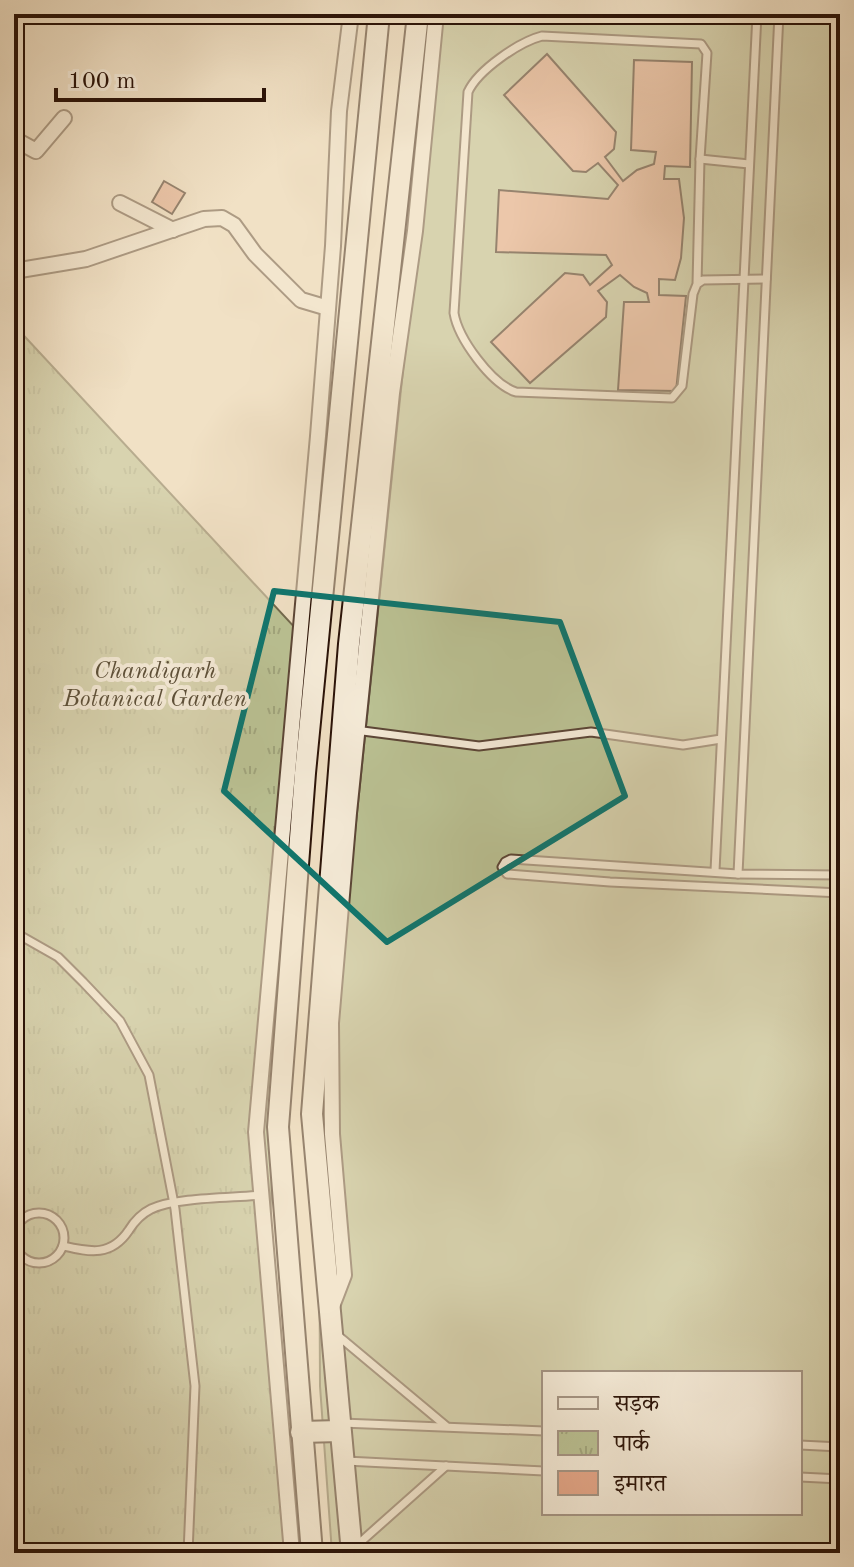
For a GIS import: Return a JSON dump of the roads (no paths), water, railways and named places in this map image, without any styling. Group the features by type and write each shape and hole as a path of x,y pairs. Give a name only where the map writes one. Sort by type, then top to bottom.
{"main road":[{"path":"312,1553 278,1127 306,758 379,14"},
{"path":"352,1552 312,1114 350,730 349,644 418,14"},
{"path":"301,1432 340,1427"}],"street":[{"path":"14,25 20,14"},
{"path":"292,1553 256,1132 328,308 339,111 351,14"},
{"path":"350,730 415,231 436,14"},
{"path":"14,139 36,151 64,118"},
{"path":"120,203 173,230"},
{"path":"14,271 86,259 204,219 222,218 234,225 255,254 301,300 328,308"}],"lane":[{"path":"715,871 757,14"},
{"path":"738,874 779,14"},
{"path":"557,34 701,44 707,53 700,159 697,284 693,294 682,386 676,395 666,399 516,392 508,390 489,374 459,329 454,313 468,92 477,77 521,44 542,36 557,34"},
{"path":"700,159 749,164"},
{"path":"697,284 703,280 766,279"},
{"path":"350,730 479,746 591,732 683,745 721,739"},
{"path":"840,875 738,874 511,859 502,867 507,874 610,882 840,893"},
{"path":"14,932 58,957 120,1021 149,1075 174,1203 195,1386 188,1553"},
{"path":"63,1246 104,1251 115,1246 142,1215 152,1209 174,1203 262,1195"},
{"path":"31,1214 47,1214 63,1230 63,1246 52,1259 36,1263 21,1255 16,1247 16,1230 31,1214"},
{"path":"330,1320 446,1426"},
{"path":"340,1427 446,1426 542,1431"},
{"path":"802,1445 840,1447"},
{"path":"343,1460 542,1471"},
{"path":"352,1552 446,1466"},
{"path":"802,1477 840,1479"}],"park label":[{"name":"Chandigarh Botanical Garden","path":"155,686"}]}
